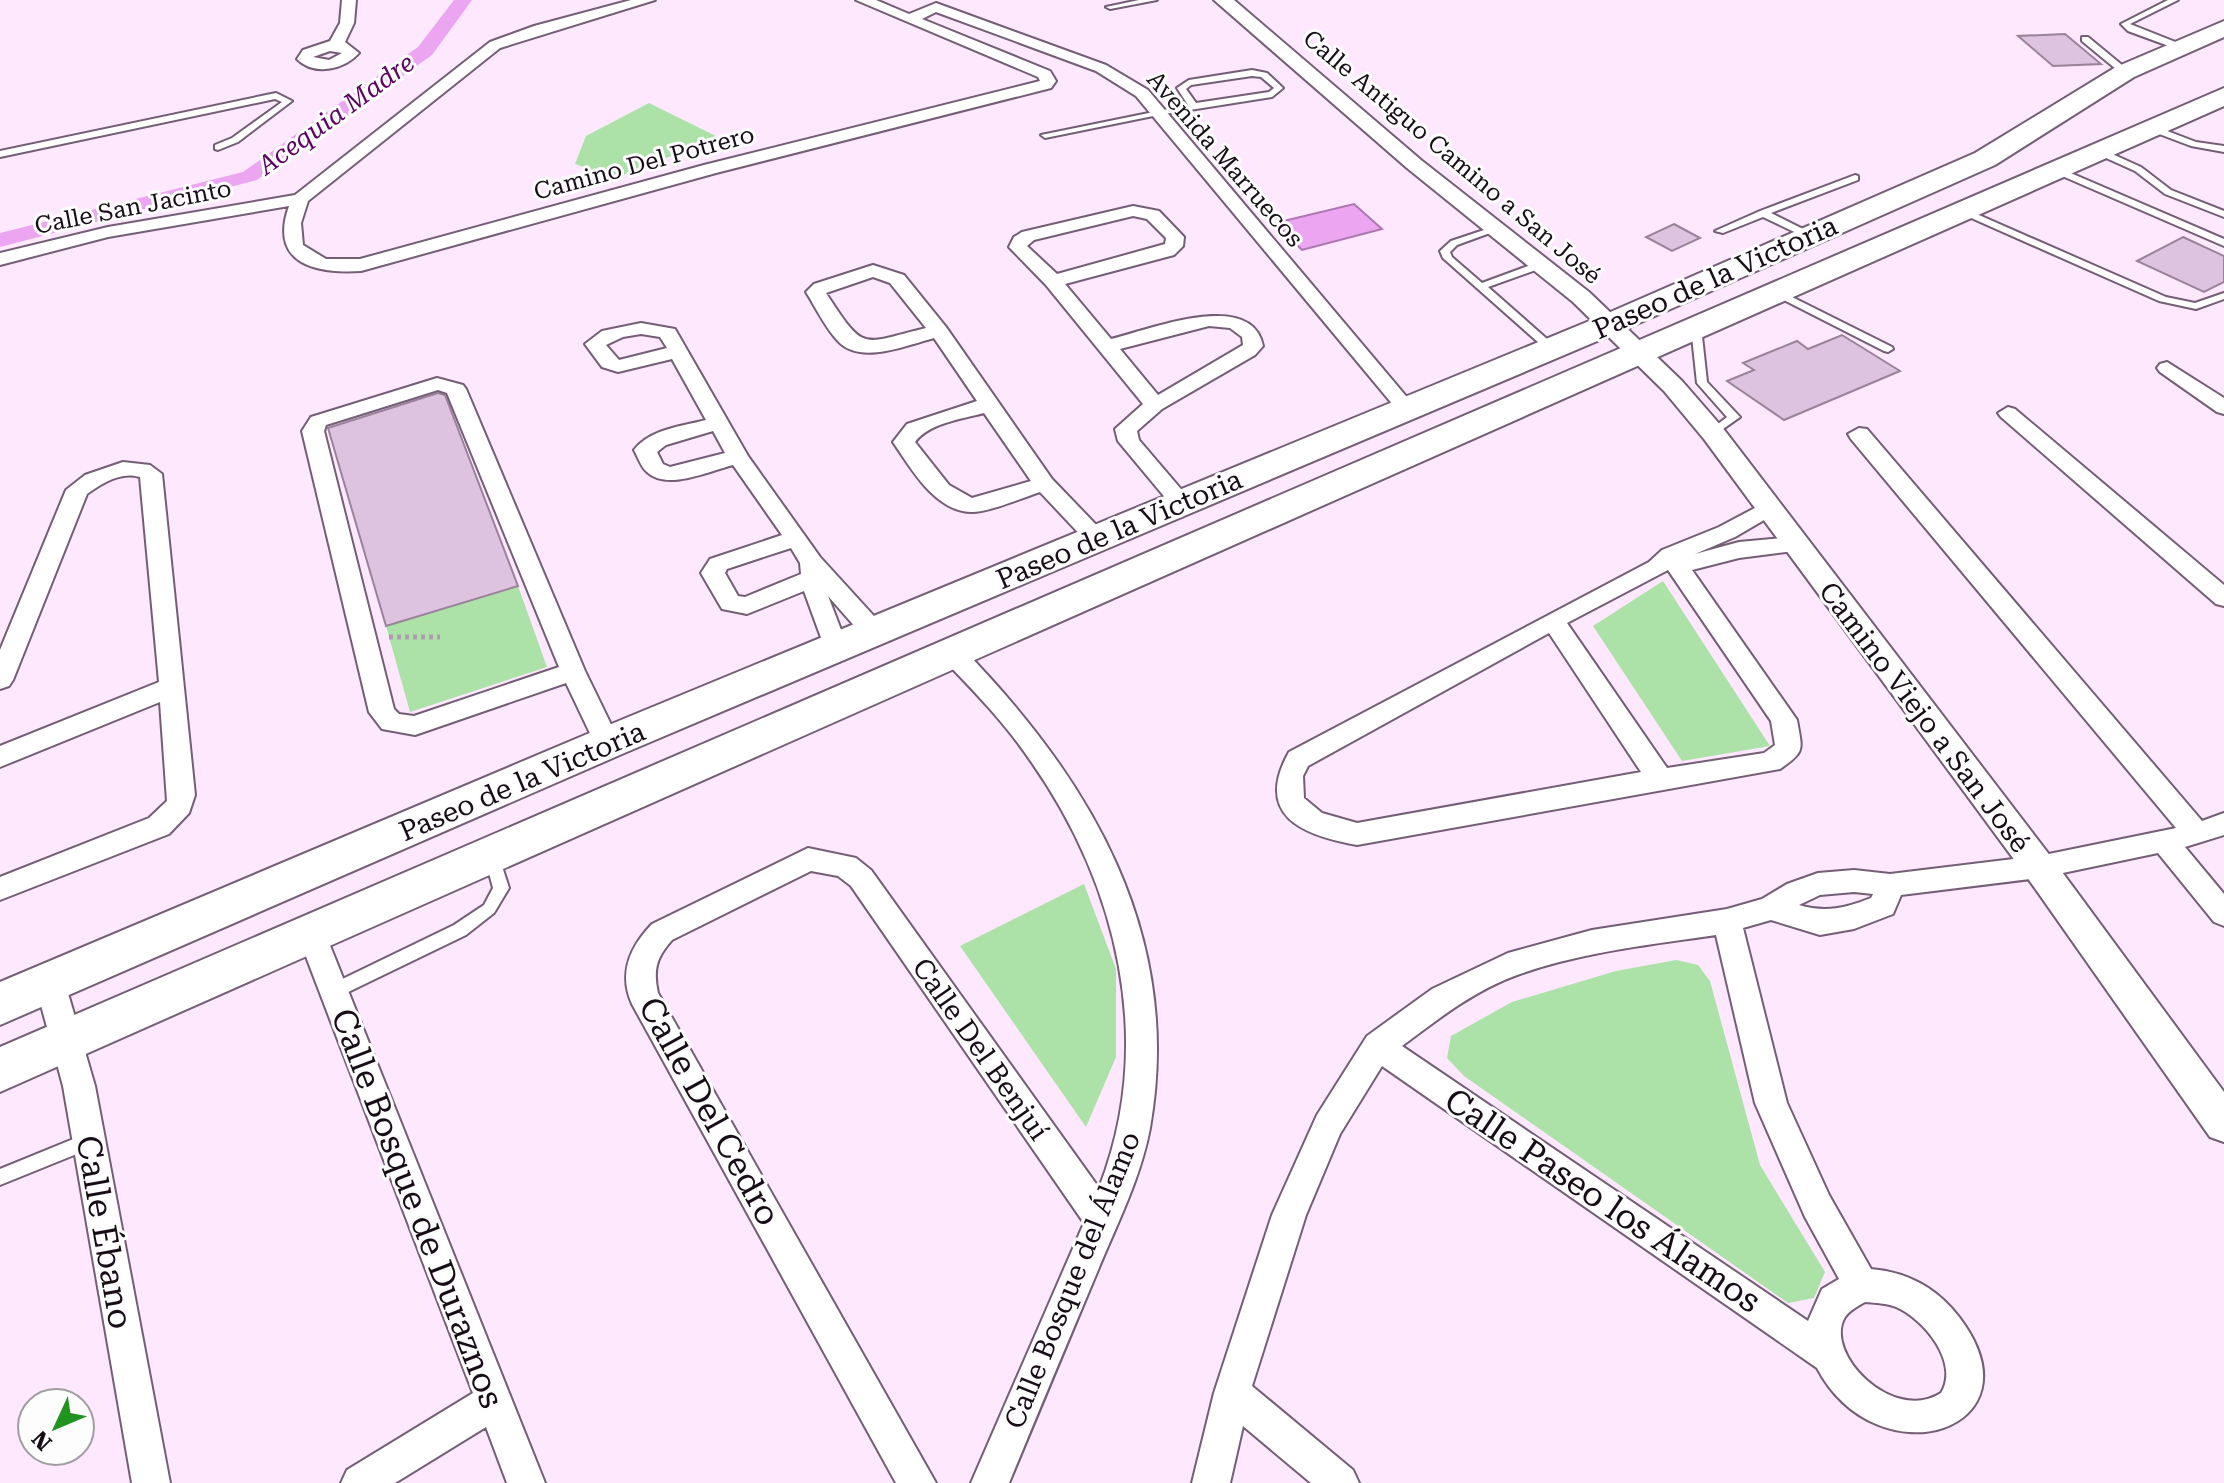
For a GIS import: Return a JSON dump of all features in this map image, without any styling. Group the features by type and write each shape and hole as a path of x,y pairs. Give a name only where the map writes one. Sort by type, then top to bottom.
{"main road":[{"name":"Paseo de la Victoria","path":"0,1070 2098,151 2149,127 2193,67"},
{"name":"Paseo de la Victoria","path":"0,1004 607,743 1552,349 2193,67"}],"street":[{"path":"335,46 347,23 349,0"},
{"name":"Calle San Jacinto","path":"0,259 108,232 300,199 495,45 539,29 648,0"},
{"path":"863,0 1012,61 991,97"},
{"name":"Calle Antiguo Camino a San José","path":"1223,0 1414,164 1610,324"},
{"name":"Avenida Marruecos","path":"911,18 936,7 1101,68 1142,93 1406,408"},
{"name":"Camino Del Potrero","path":"300,199 292,223 294,247 309,260 340,267 361,265 710,169 1045,85 1048,81 1044,74 1012,61"},
{"path":"1053,281 1168,251 1174,246 1175,237 1153,215 1133,211 1020,241 1018,247 1053,281 1155,405"},
{"path":"939,331 873,347 862,346 846,339 816,292 873,271 897,279 939,331 1044,484 1096,538"},
{"path":"1105,347 1209,320 1236,323 1251,335 1253,346 1248,351 1155,405 1126,429 1129,441 1181,502"},
{"name":"Camino Viejo a San José","path":"1610,324 1673,386 1713,433 1794,545 2039,867 2224,1124"},
{"path":"673,342 738,457 798,538 816,571 836,648"},
{"path":"2167,368 2224,408"},
{"path":"573,671 415,726 391,722 382,712 314,427 323,418 437,384 456,389 573,671 607,743"},
{"path":"987,405 914,429 904,442 947,497 962,504 972,505 1044,484"},
{"path":"2008,413 2224,598"},
{"path":"718,423 658,440 645,450 655,468 668,474 738,457"},
{"path":"1859,434 2197,834"},
{"path":"0,680 71,499 92,479 139,467 151,474 182,795 171,816 159,826 0,889"},
{"path":"1668,563 1784,720 1789,749 1771,762 1357,834 1332,831 1316,825 1304,817 1291,800 1287,785 1289,772 1298,759 1553,620 1668,563 1768,508"},
{"path":"798,538 724,561 713,573 730,603 742,607 816,571"},
{"path":"1668,563 1739,550 1794,545"},
{"path":"816,571 874,632"},
{"path":"1553,620 1660,779"},
{"name":"Calle Bosque del Álamo","path":"951,652 1018,722 1066,789 1109,876 1128,931 1141,990 1144,1059 1134,1130 1102,1220 990,1483"},
{"path":"0,757 171,687"},
{"path":"1211,1483 1232,1393 1289,1215 1328,1125 1378,1046 1443,998 1508,965 1592,942 1727,921 1771,908 1820,923 1854,917 1883,906 1890,885 2039,867 2197,834 2224,824"},
{"path":"2163,840 2224,914"},
{"name":"Calle Del Cedro","path":"861,878 846,866 808,859 662,932 647,946 638,968 643,995 917,1483"},
{"name":"Calle Del Benjuí","path":"861,878 1102,1220"},
{"path":"1727,921 1771,1103 1817,1206 1861,1285"},
{"name":"Calle Bosque de Duraznos","path":"311,933 526,1483"},
{"name":"Calle Ébano","path":"50,983 79,1086 151,1483"},
{"name":"Calle Paseo los Álamos","path":"1378,1046 1827,1355"},
{"path":"1861,1285 1884,1286 1907,1294 1930,1309 1949,1329 1963,1363 1962,1396 1950,1412 1931,1420 1908,1421 1882,1413 1859,1398 1840,1377 1827,1355 1823,1335 1825,1317 1832,1302 1845,1291 1861,1285"},
{"path":"1232,1393 1340,1483"},
{"path":"360,1483 492,1402"}],"lane":[{"path":"1110,7 1153,0"},
{"path":"2174,0 2125,24 2193,67"},
{"path":"2085,39 2193,67"},
{"path":"1045,135 1158,112 1272,94 1279,88 1264,75 1252,73 1189,83 1181,88 1193,106"},
{"path":"0,154 276,96 288,101 235,140 218,147"},
{"path":"2149,127 2194,144 2224,149"},
{"path":"2098,151 2138,169 2168,192 2224,214"},
{"path":"2056,170 2224,243"},
{"path":"1720,231 1855,178"},
{"path":"1963,211 2163,299 2196,306 2224,296"},
{"path":"1763,213 1808,235"},
{"path":"1496,229 1454,243 1445,251 1448,258 1552,349"},
{"path":"1482,286 1540,265"},
{"path":"1778,293 1888,349"},
{"path":"1696,327 1702,355 1702,383 1734,417 1713,433"},
{"path":"334,991 460,930 489,909 501,888 491,854"},
{"path":"0,1177 89,1141"}],"path":[{"path":"364,637 440,637"}],"green space":[{"path":"649,103 730,143 692,148 615,178 575,164 586,136"},
{"path":"1663,581 1770,746 1682,761 1593,626"},
{"path":"518,586 547,667 410,712 386,626"},
{"path":"1084,884 1116,969 1116,1057 1086,1127 960,946"},
{"path":"1676,960 1698,965 1710,981 1760,1165 1825,1272 1814,1298 1788,1303 1464,1076 1447,1058 1451,1036 1512,1002 1616,971"}],"shaded area":[{"path":"1354,204 1382,229 1302,250 1275,223"}],"building":[{"path":"2065,34 2101,64 2053,66 2018,36"},
{"path":"1674,224 1700,238 1672,251 1646,237"},
{"path":"2183,237 2224,256 2224,282 2204,292 2137,261"},
{"path":"1842,335 1900,371 1784,420 1727,381 1754,370 1743,363 1797,341 1808,349"},
{"path":"438,393 445,395 518,586 386,626 328,428"}],"waterway":[{"name":"Acequia Madre","path":"0,240 250,176 425,51 463,0"}]}
